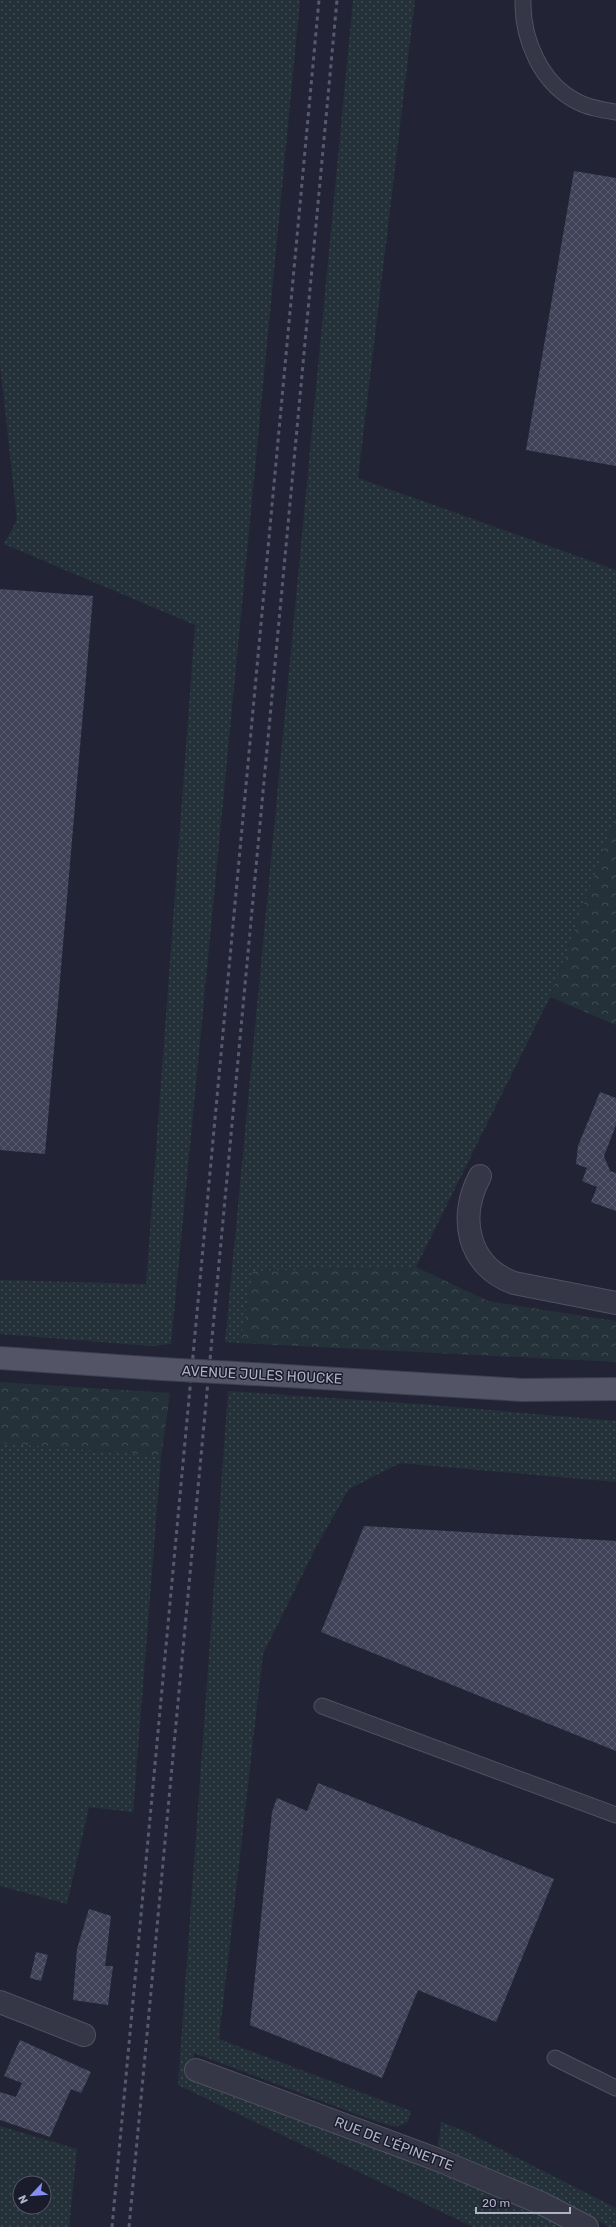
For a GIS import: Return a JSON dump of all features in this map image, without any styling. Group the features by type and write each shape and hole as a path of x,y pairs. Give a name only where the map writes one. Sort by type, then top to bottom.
{"main road":[{"name":"AVENUE JULES HOUCKE","path":"0,1358 523,1390 616,1401"},
{"name":"AVENUE JULES HOUCKE","path":"523,1390 616,1389"}],"street":[{"path":"480,1176 472,1190 468,1204 470,1233 475,1249 483,1262 492,1272 503,1279 514,1283 616,1303"},
{"path":"0,2002 84,2035"},
{"name":"RUE DE L'ÉPINETTE","path":"196,2070 429,2156 535,2201 587,2227"}],"lane":[{"path":"523,0 522,17 531,49 552,83 565,96 578,103 592,108 616,112"},
{"path":"322,1706 616,1816"},
{"path":"556,2058 616,2088"}],"green space":[{"path":"0,0 300,0 171,1344 152,1346 0,1334 0,1280 146,1284 195,625 4,544 17,520 0,364"},
{"path":"353,0 415,0 358,478 616,570 616,816 550,997 416,1267 253,1271 240,1343 225,1342"},
{"path":"616,816 616,1025 550,997"},
{"path":"416,1267 488,1301 616,1321 616,1362 240,1343 253,1271"},
{"path":"0,1382 170,1393 161,1458 140,1454 0,1443"},
{"path":"228,1391 420,1404 616,1421 616,1482 400,1463 349,1489 316,1547 263,1654 219,2039 411,2111 408,2122 396,2127 372,2120 194,2053 192,2080 393,2154 526,2208 564,2227 473,2227 178,2085"},
{"path":"0,1443 140,1454 161,1458 133,1812 89,1807 67,1904 0,1886"},
{"path":"441,2122 465,2131 616,2208 616,2227 609,2227 560,2200 438,2146"},
{"path":"0,2126 77,2149 69,2227 0,2227"}],"building":[{"path":"574,171 616,178 616,466 526,450"},
{"path":"0,589 93,596 45,1154 0,1150"},
{"path":"600,1092 616,1098 616,1125 604,1156 610,1171 616,1173 616,1211 591,1202 597,1187 582,1181 587,1168 576,1164 578,1146"},
{"path":"364,1526 616,1541 616,1751 321,1632"},
{"path":"318,1783 554,1879 496,2022 418,1990 382,2078 250,2025 272,1812 277,1798 307,1811"},
{"path":"89,1909 111,1916 105,1966 113,1966 108,2005 73,2000 77,1949"},
{"path":"36,1952 48,1955 41,1981 30,1978"},
{"path":"20,2040 91,2072 81,2093 71,2089 50,2137 0,2120 0,2092 16,2097 22,2083 4,2076"}],"railway":[{"path":"112,2227 319,0"},
{"path":"129,2227 337,0"}]}
